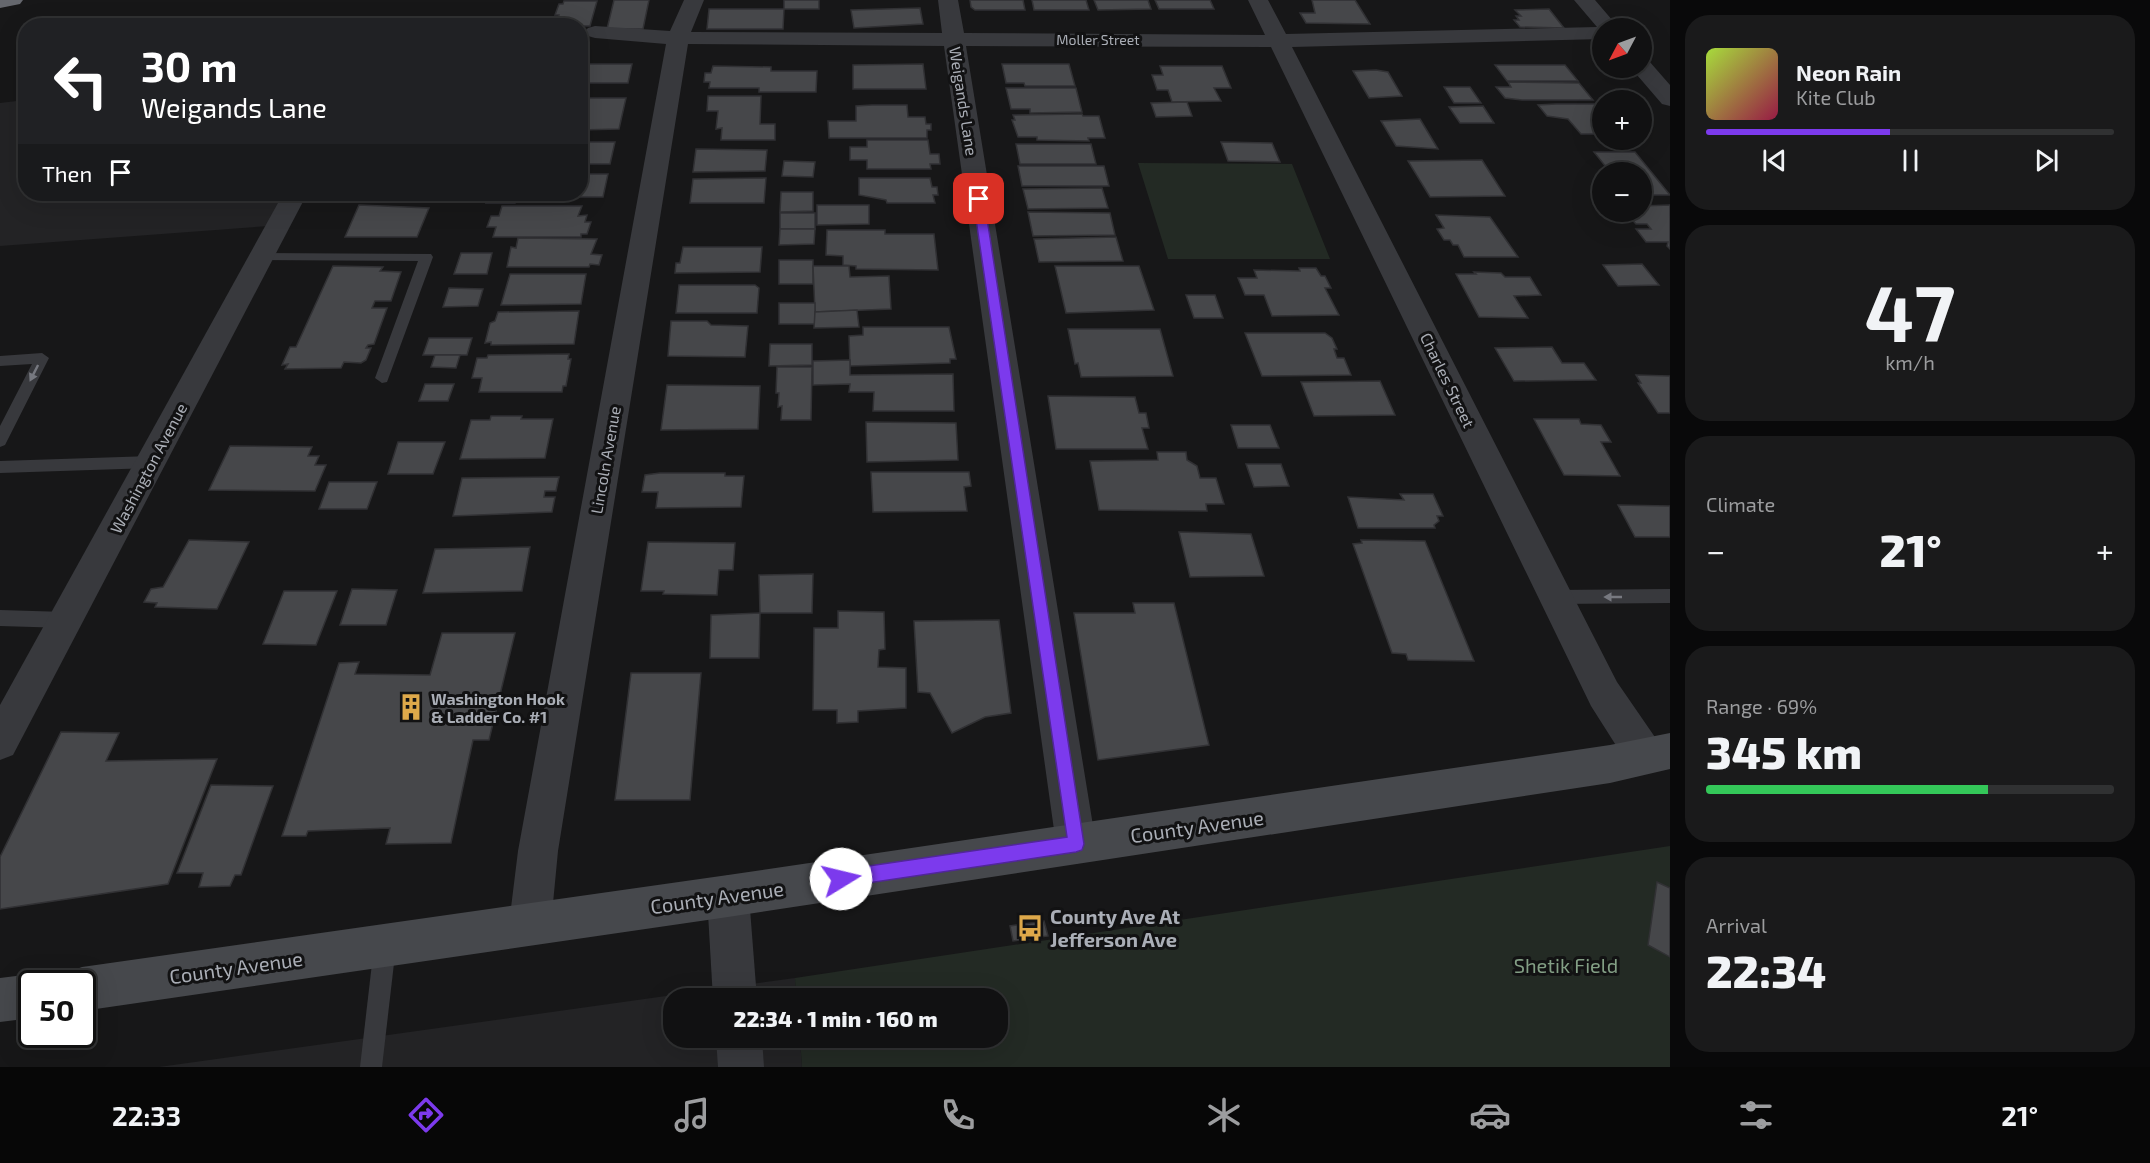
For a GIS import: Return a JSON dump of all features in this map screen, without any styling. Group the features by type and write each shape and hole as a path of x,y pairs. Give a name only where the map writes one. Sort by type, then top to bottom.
{"highway":[{"path":"0,2 14,0"}],"main road":[{"name":"County Avenue","path":"96,987 728,896 1610,764 1657,754"},
{"path":"0,1000 18,998"}],"street":[{"name":"Lincoln Avenue","path":"530,924 540,839 678,38 694,0"},
{"name":"Weigands Lane","path":"948,0 1076,844"},
{"name":"Charles Street","path":"1258,0 1604,694 1657,754"},
{"path":"1584,0 1600,18"},
{"name":"Moller Street","path":"595,32 678,38 1280,41 1592,33"},
{"path":"1652,78 1670,99"},
{"name":"Washington Avenue","path":"0,742 291,201"},
{"path":"728,896 734,988"},
{"path":"740,1048 741,1067"}],"lane":[{"path":"261,257 426,257 382,378"},
{"path":"0,361 42,358 0,441"},
{"path":"0,467 152,462"},
{"path":"1556,597 1670,596"},
{"path":"0,618 66,620"},
{"path":"371,1067 386,945"}],"shaded area":[{"path":"18,101 18,201 284,201 269,226 0,246 0,103"},
{"path":"795,978 795,988 724,988"},
{"path":"663,996 663,1048 801,1048 802,1067 159,1067"}],"green space":[{"path":"1138,163 1292,164 1330,259 1168,259"},
{"name":"Shetik Field","path":"1670,846 1670,1067 802,1067 801,1048 1008,1048 1008,988 795,988 795,978"}],"building":[{"path":"614,0 649,0 643,29 607,29"},
{"path":"784,0 819,0 819,9 784,9"},
{"path":"970,0 1023,0 1025,10 975,10 971,7"},
{"path":"1032,0 1086,0 1089,10 1034,10"},
{"path":"1094,0 1148,0 1151,9 1098,10"},
{"path":"1155,0 1210,0 1214,9 1159,9"},
{"path":"1312,0 1355,0 1370,24 1306,23 1300,13 1315,13"},
{"path":"564,1 597,1 590,26 588,26 588,18 558,18 559,15 555,15 559,4 563,4"},
{"path":"920,8 923,24 854,28 851,10"},
{"path":"709,9 784,9 783,29 707,29"},
{"path":"1549,9 1564,28 1520,27 1514,20 1519,20 1516,16 1521,16 1515,10"},
{"path":"588,64 632,64 628,83 588,83"},
{"path":"923,64 926,89 853,89 853,65"},
{"path":"1002,64 1069,64 1075,86 1025,86 1024,83 1006,83"},
{"path":"1495,65 1565,65 1578,81 1507,81"},
{"path":"713,66 771,67 771,71 817,71 816,92 759,92 759,88 709,88 710,82 704,82 705,73 711,73"},
{"path":"1160,66 1222,66 1231,88 1214,88 1221,101 1172,102 1168,90 1157,90 1152,75 1163,75"},
{"path":"1353,71 1388,72 1402,96 1369,98"},
{"path":"1508,82 1579,83 1592,100 1505,98 1496,87 1511,87"},
{"path":"1444,87 1470,87 1481,103 1454,103"},
{"path":"1006,88 1076,88 1082,112 1030,113 1030,109 1011,109"},
{"path":"708,96 761,96 760,124 775,124 775,140 721,140 722,128 716,129 718,111 707,111"},
{"path":"588,98 626,98 619,129 588,130"},
{"path":"1187,102 1192,116 1156,117 1151,103"},
{"path":"1592,104 1592,134 1581,134 1568,119 1547,116 1538,105"},
{"path":"907,105 908,117 925,117 926,124 931,124 931,130 927,130 927,138 829,138 828,121 856,121 856,106"},
{"path":"1483,106 1494,123 1460,123 1449,107"},
{"path":"1082,114 1083,116 1099,116 1105,138 1088,138 1089,141 1037,140 1037,137 1018,137 1012,120 1015,120 1013,115"},
{"path":"1420,119 1438,149 1396,146 1381,121"},
{"path":"867,140 928,140 930,154 939,154 940,164 930,164 931,169 867,169 867,160 850,160 850,147 867,147"},
{"path":"588,142 615,142 610,164 588,164"},
{"path":"1221,142 1272,143 1280,162 1228,161"},
{"path":"1016,144 1091,144 1096,164 1020,164"},
{"path":"696,149 767,150 765,171 693,172"},
{"path":"1594,152 1635,152 1643,162 1602,162"},
{"path":"1482,160 1505,196 1430,197 1408,161"},
{"path":"784,161 815,162 813,177 782,176"},
{"path":"1018,166 1104,166 1109,186 1022,186"},
{"path":"1652,173 1670,195 1652,195"},
{"path":"588,174 608,174 603,197 588,197"},
{"path":"766,178 764,203 690,203 693,179"},
{"path":"859,178 930,178 932,187 937,187 938,195 933,195 935,203 887,203 886,200 859,195"},
{"path":"1102,188 1108,208 1028,209 1023,189"},
{"path":"781,192 813,192 813,211 780,212"},
{"path":"487,201 516,201 515,203 486,203"},
{"path":"359,205 429,208 417,237 345,237"},
{"path":"817,205 869,205 869,224 817,225"},
{"path":"1670,205 1670,249 1667,246 1668,242 1646,242 1636,229 1651,229 1647,224 1634,222 1652,222 1652,206"},
{"path":"502,206 582,206 578,216 587,215 585,222 591,222 587,234 581,234 581,237 493,237 496,227 487,227 491,216 499,216"},
{"path":"1028,212 1110,213 1115,235 1033,236"},
{"path":"780,213 815,213 815,229 780,229"},
{"path":"1436,215 1490,217 1518,257 1464,257 1458,245 1453,245 1450,240 1444,240 1437,229 1444,228"},
{"path":"780,229 815,229 814,244 779,245"},
{"path":"827,230 885,230 885,234 934,234 938,270 856,269 856,266 843,265 843,256 826,255"},
{"path":"1116,237 1123,261 1039,262 1034,239"},
{"path":"518,238 597,239 591,254 602,255 599,265 590,264 589,267 507,267 511,247 516,248"},
{"path":"683,247 762,247 760,272 675,273 676,263 680,263"},
{"path":"461,253 492,253 487,274 454,274"},
{"path":"779,260 813,260 813,284 779,284"},
{"path":"1642,264 1659,285 1618,286 1603,265"},
{"path":"333,266 383,267 380,271 401,272 391,301 375,301 372,308 387,308 374,344 368,345 366,348 371,348 366,360 361,363 344,362 341,368 285,369 288,364 282,365 290,347 296,347"},
{"path":"813,266 849,266 850,277 889,276 891,309 815,312"},
{"path":"1055,266 1139,266 1154,310 1066,313"},
{"path":"1299,268 1316,268 1321,276 1325,276 1331,288 1325,288 1339,315 1272,316 1264,295 1245,295 1238,278 1257,278 1254,270 1300,271"},
{"path":"1474,272 1501,273 1505,277 1530,277 1541,295 1514,296 1528,318 1479,317 1456,274 1476,274"},
{"path":"510,274 586,274 581,304 501,305"},
{"path":"679,285 755,285 759,288 757,313 676,313"},
{"path":"449,288 483,289 478,306 443,307"},
{"path":"1186,295 1215,295 1223,318 1194,318"},
{"path":"779,303 815,303 815,324 779,324"},
{"path":"857,310 859,327 814,328 815,312"},
{"path":"579,311 574,344 491,345 491,342 485,343 490,323 495,321 498,312"},
{"path":"671,321 707,321 711,325 748,326 745,357 668,356"},
{"path":"863,327 949,327 956,359 950,359 950,363 850,366 849,336 863,335"},
{"path":"1068,329 1160,329 1173,376 1081,377 1078,363 1075,364"},
{"path":"1245,333 1325,333 1332,338 1337,349 1334,349 1337,358 1344,358 1351,375 1262,376"},
{"path":"429,338 472,338 467,355 423,355"},
{"path":"770,344 812,344 812,365 769,366"},
{"path":"1552,347 1562,363 1584,363 1596,380 1514,381 1495,348"},
{"path":"569,354 568,359 571,359 566,386 563,386 562,392 479,392 482,378 472,378 477,358 487,358 488,355"},
{"path":"435,355 460,355 456,368 431,367"},
{"path":"850,360 850,375 953,374 954,411 873,411 874,392 849,392 850,384 813,385 813,361"},
{"path":"777,367 812,367 811,420 781,420 782,406 778,407 779,393 776,393"},
{"path":"1636,375 1670,376 1670,413 1658,413 1638,383 1641,383"},
{"path":"1380,381 1395,415 1314,416 1301,382"},
{"path":"425,384 454,384 448,401 419,401"},
{"path":"667,385 760,386 758,429 661,430"},
{"path":"1048,396 1135,397 1139,413 1146,413 1149,428 1142,428 1148,449 1056,449"},
{"path":"491,416 553,419 545,458 460,459 471,420 490,420"},
{"path":"1534,419 1579,419 1581,424 1601,425 1611,442 1601,442 1620,476 1564,475"},
{"path":"866,422 956,423 958,460 867,462"},
{"path":"1231,425 1270,425 1279,448 1238,448"},
{"path":"398,442 445,442 433,474 388,474"},
{"path":"230,446 312,447 308,456 319,456 315,465 326,465 315,491 209,490"},
{"path":"1157,452 1186,452 1187,460 1197,466 1200,478 1216,478 1224,504 1206,504 1207,511 1099,510 1090,461 1158,460"},
{"path":"1246,464 1281,464 1289,486 1254,487"},
{"path":"871,472 969,472 971,486 964,487 967,511 873,512"},
{"path":"725,473 725,476 744,476 741,507 656,508 658,492 642,492 645,475"},
{"path":"559,477 556,491 545,491 544,497 555,497 552,512 453,516 462,478"},
{"path":"329,482 377,482 367,509 319,509"},
{"path":"1400,494 1433,494 1443,516 1437,516 1439,521 1434,525 1435,528 1358,528 1348,497 1404,500"},
{"path":"1618,505 1670,506 1670,537 1635,537"},
{"path":"1179,532 1251,534 1264,576 1190,577"},
{"path":"189,540 249,542 217,609 155,607 157,603 144,602 151,589 163,587"},
{"path":"1361,540 1425,541 1474,661 1408,660 1406,654 1392,653 1353,544 1362,543"},
{"path":"648,542 735,543 733,570 719,570 717,595 663,594 664,591 641,591"},
{"path":"530,547 522,591 423,593 435,549"},
{"path":"813,574 812,613 760,613 759,575"},
{"path":"352,589 397,590 386,625 340,625"},
{"path":"284,591 337,591 316,645 263,644"},
{"path":"1133,603 1174,603 1209,745 1098,760 1074,613 1135,613"},
{"path":"838,611 884,612 885,649 879,650 878,667 906,668 906,708 858,711 858,722 837,723 837,710 813,710 814,628 838,628"},
{"path":"760,613 759,658 710,658 711,615"},
{"path":"999,620 1011,713 985,717 952,733 930,693 918,692 914,621"},
{"name":"Washington Hook & Ladder Co. #1","path":"442,633 515,633 489,740 473,740 451,843 386,844 390,828 308,831 306,836 282,836 339,663 359,662 355,674 430,675"},
{"path":"631,673 701,673 690,800 615,800"},
{"path":"61,732 119,733 106,761 217,759 168,884 0,909 0,857"},
{"path":"211,785 273,786 241,875 235,875 230,886 199,887 203,873 177,873"},
{"path":"1657,882 1670,888 1670,957 1648,945"},
{"path":"1044,921 1048,936 1013,941 1010,926"}],"place":[{"name":"Washington Hook & Ladder Co. #1","path":"411,707"},
{"name":"County Ave At Jefferson Ave","path":"1030,928"}],"route":[{"path":"841,879 1076,844 979,199"}]}
